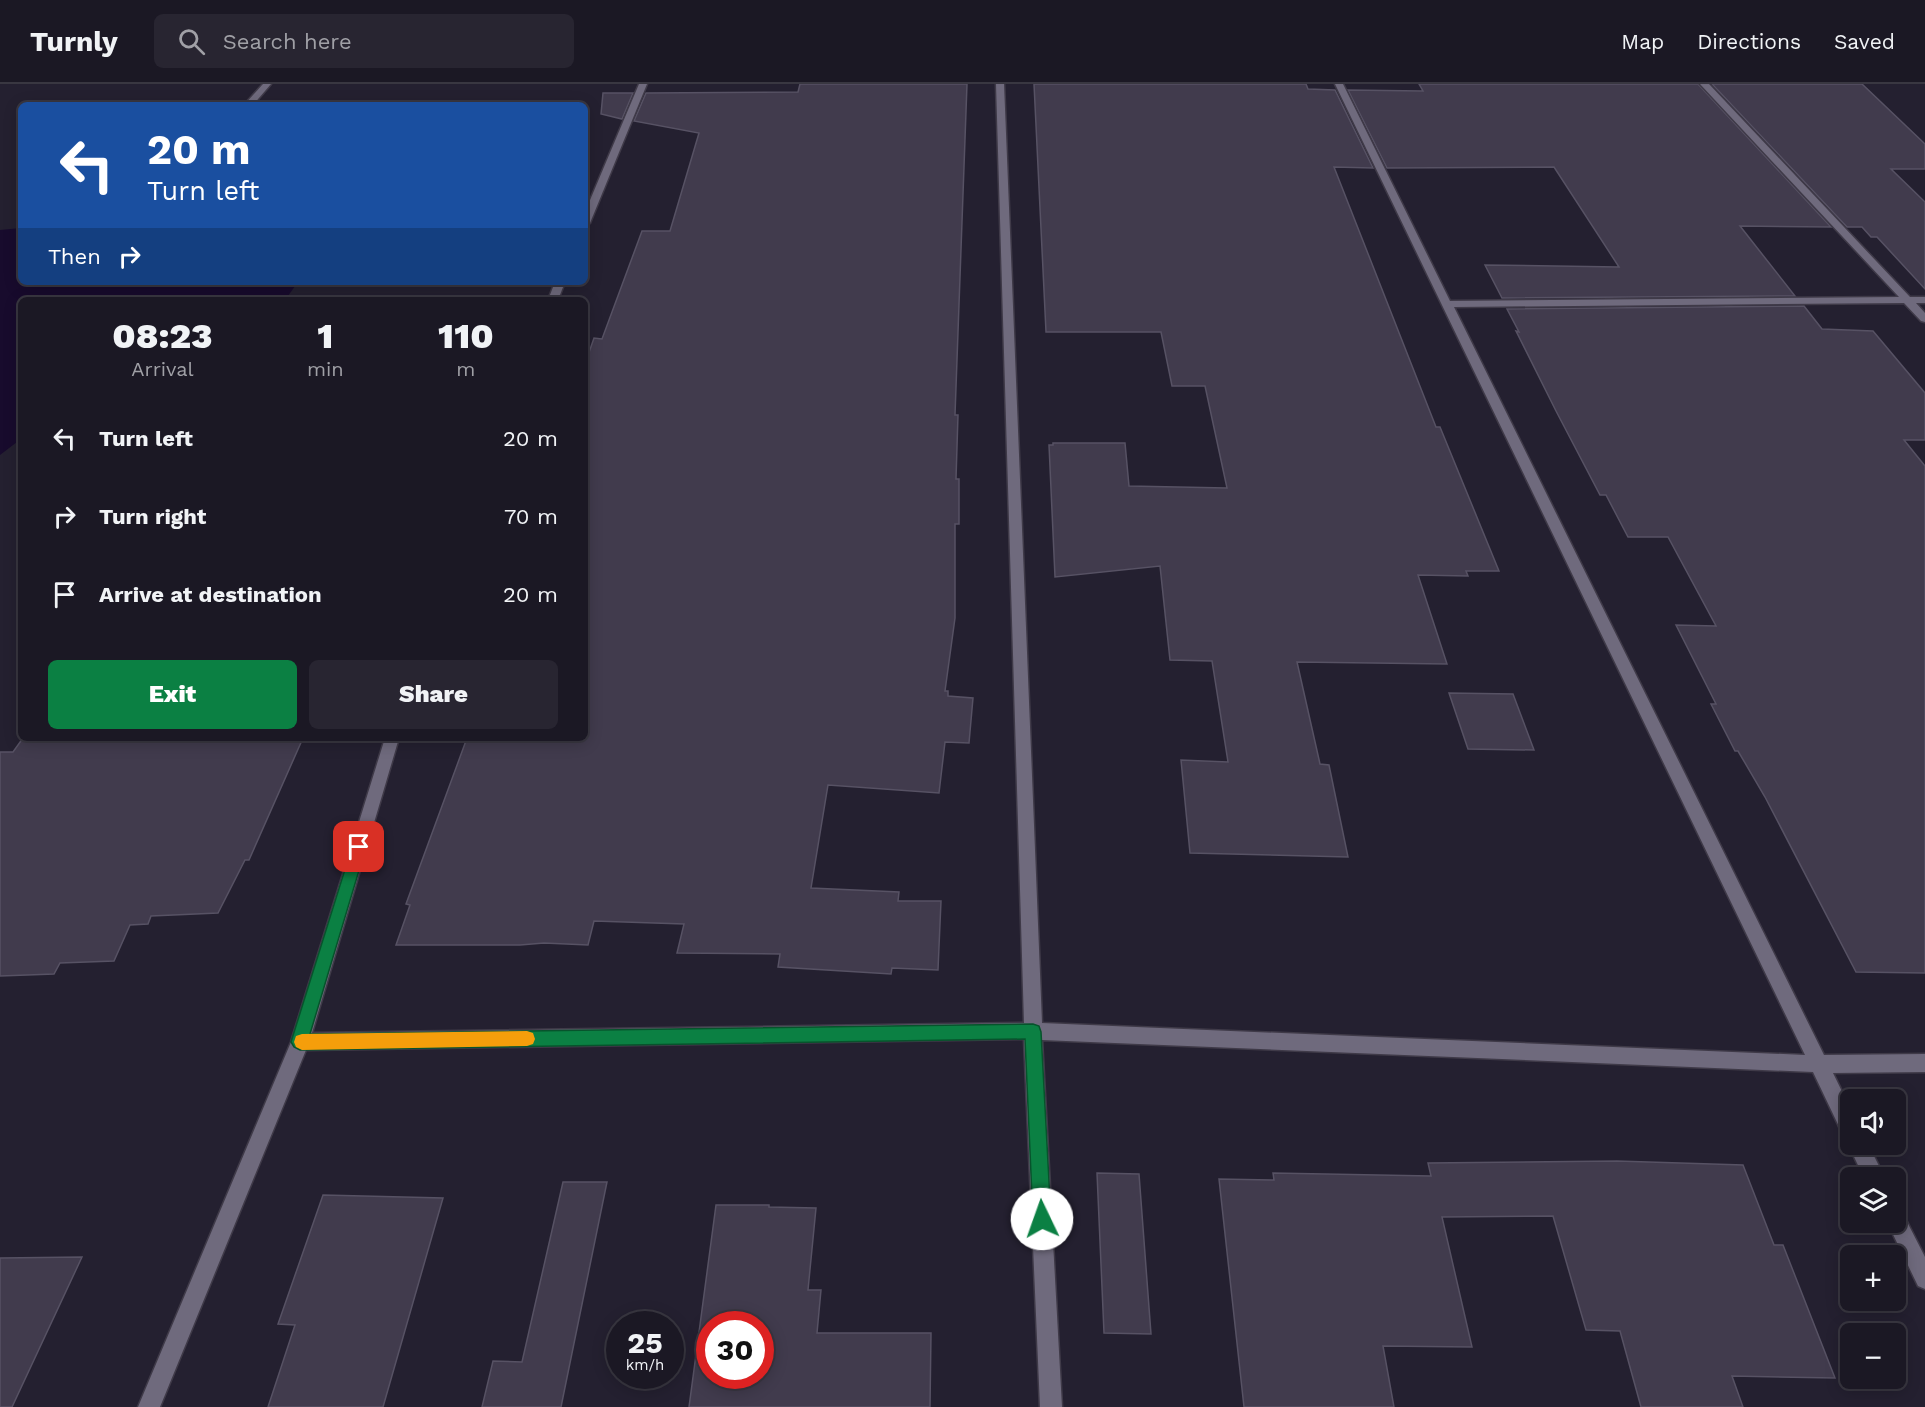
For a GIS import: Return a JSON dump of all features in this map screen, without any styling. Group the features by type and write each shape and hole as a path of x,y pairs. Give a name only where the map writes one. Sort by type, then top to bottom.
{"street":[{"path":"251,102 267,84"},
{"path":"588,216 643,84"},
{"path":"1000,84 1033,1032 1051,1407"},
{"path":"1339,84 1840,1108"},
{"path":"1704,84 1925,319"},
{"path":"1447,304 1925,300"},
{"path":"149,1407 300,1042 391,741"},
{"path":"300,1042 1033,1032 1818,1064 1925,1063"},
{"path":"1902,1233 1925,1279"}],"shaded area":[{"path":"18,228 18,285 296,285 287,297 18,297 18,442 0,455 0,230"}],"building":[{"path":"800,84 967,84 955,415 958,415 956,479 959,479 959,524 955,524 955,618 945,691 948,691 948,696 973,698 969,743 945,742 939,793 828,785 811,888 899,892 898,901 941,901 938,970 892,968 891,974 778,967 780,954 677,953 684,924 594,921 588,945 544,943 396,945 410,905 406,904 466,741 588,741 588,355 594,338 602,339 642,231 670,231 699,133 634,121 646,93 798,92"},
{"path":"1034,84 1306,84 1308,89 1335,90 1373,168 1334,167 1436,427 1440,427 1499,571 1466,571 1468,576 1418,575 1447,664 1297,662 1320,764 1329,765 1348,857 1190,853 1181,760 1228,762 1212,661 1170,660 1160,566 1055,577 1049,445 1053,443 1125,443 1129,486 1227,488 1205,386 1172,386 1161,332 1046,332"},
{"path":"1419,84 1698,84 1831,227 1740,226 1795,296 1502,298 1485,265 1619,267 1554,167 1387,168 1348,90 1423,91"},
{"path":"1712,84 1862,84 1925,144 1925,169 1891,169 1925,202 1925,289 1877,237 1871,237 1862,227 1847,227"},
{"path":"603,93 633,93 622,119 601,114"},
{"path":"1804,306 1822,329 1873,331 1925,393 1925,440 1904,440 1925,466 1925,973 1856,972 1765,797 1738,751 1735,751 1711,704 1716,704 1676,625 1716,626 1668,537 1628,537 1606,495 1600,495 1507,309"},
{"path":"1449,693 1513,694 1534,750 1468,749"},
{"path":"21,741 302,741 249,860 245,860 218,913 151,916 148,924 130,925 114,961 60,963 54,974 0,976 0,752 13,752"},
{"path":"1617,1161 1743,1165 1774,1245 1783,1245 1835,1378 1732,1376 1743,1407 1641,1407 1620,1331 1586,1330 1553,1216 1442,1217 1472,1347 1383,1346 1394,1407 1244,1407 1219,1179 1274,1180 1273,1173 1431,1176 1428,1163"},
{"path":"1097,1173 1139,1174 1151,1334 1104,1333"},
{"path":"563,1182 607,1182 561,1407 482,1407 493,1361 522,1362"},
{"path":"323,1195 443,1198 383,1407 268,1407 295,1325 278,1324"},
{"path":"716,1205 816,1208 808,1290 821,1290 817,1333 931,1333 930,1407 689,1407 696,1355 696,1389 774,1389 774,1311 702,1311"},
{"path":"82,1257 12,1407 0,1407 0,1258"}],"slow traffic":[{"path":"302,1042 527,1039"}],"route":[{"path":"359,847 300,1042 1033,1032 1042,1219"}]}
